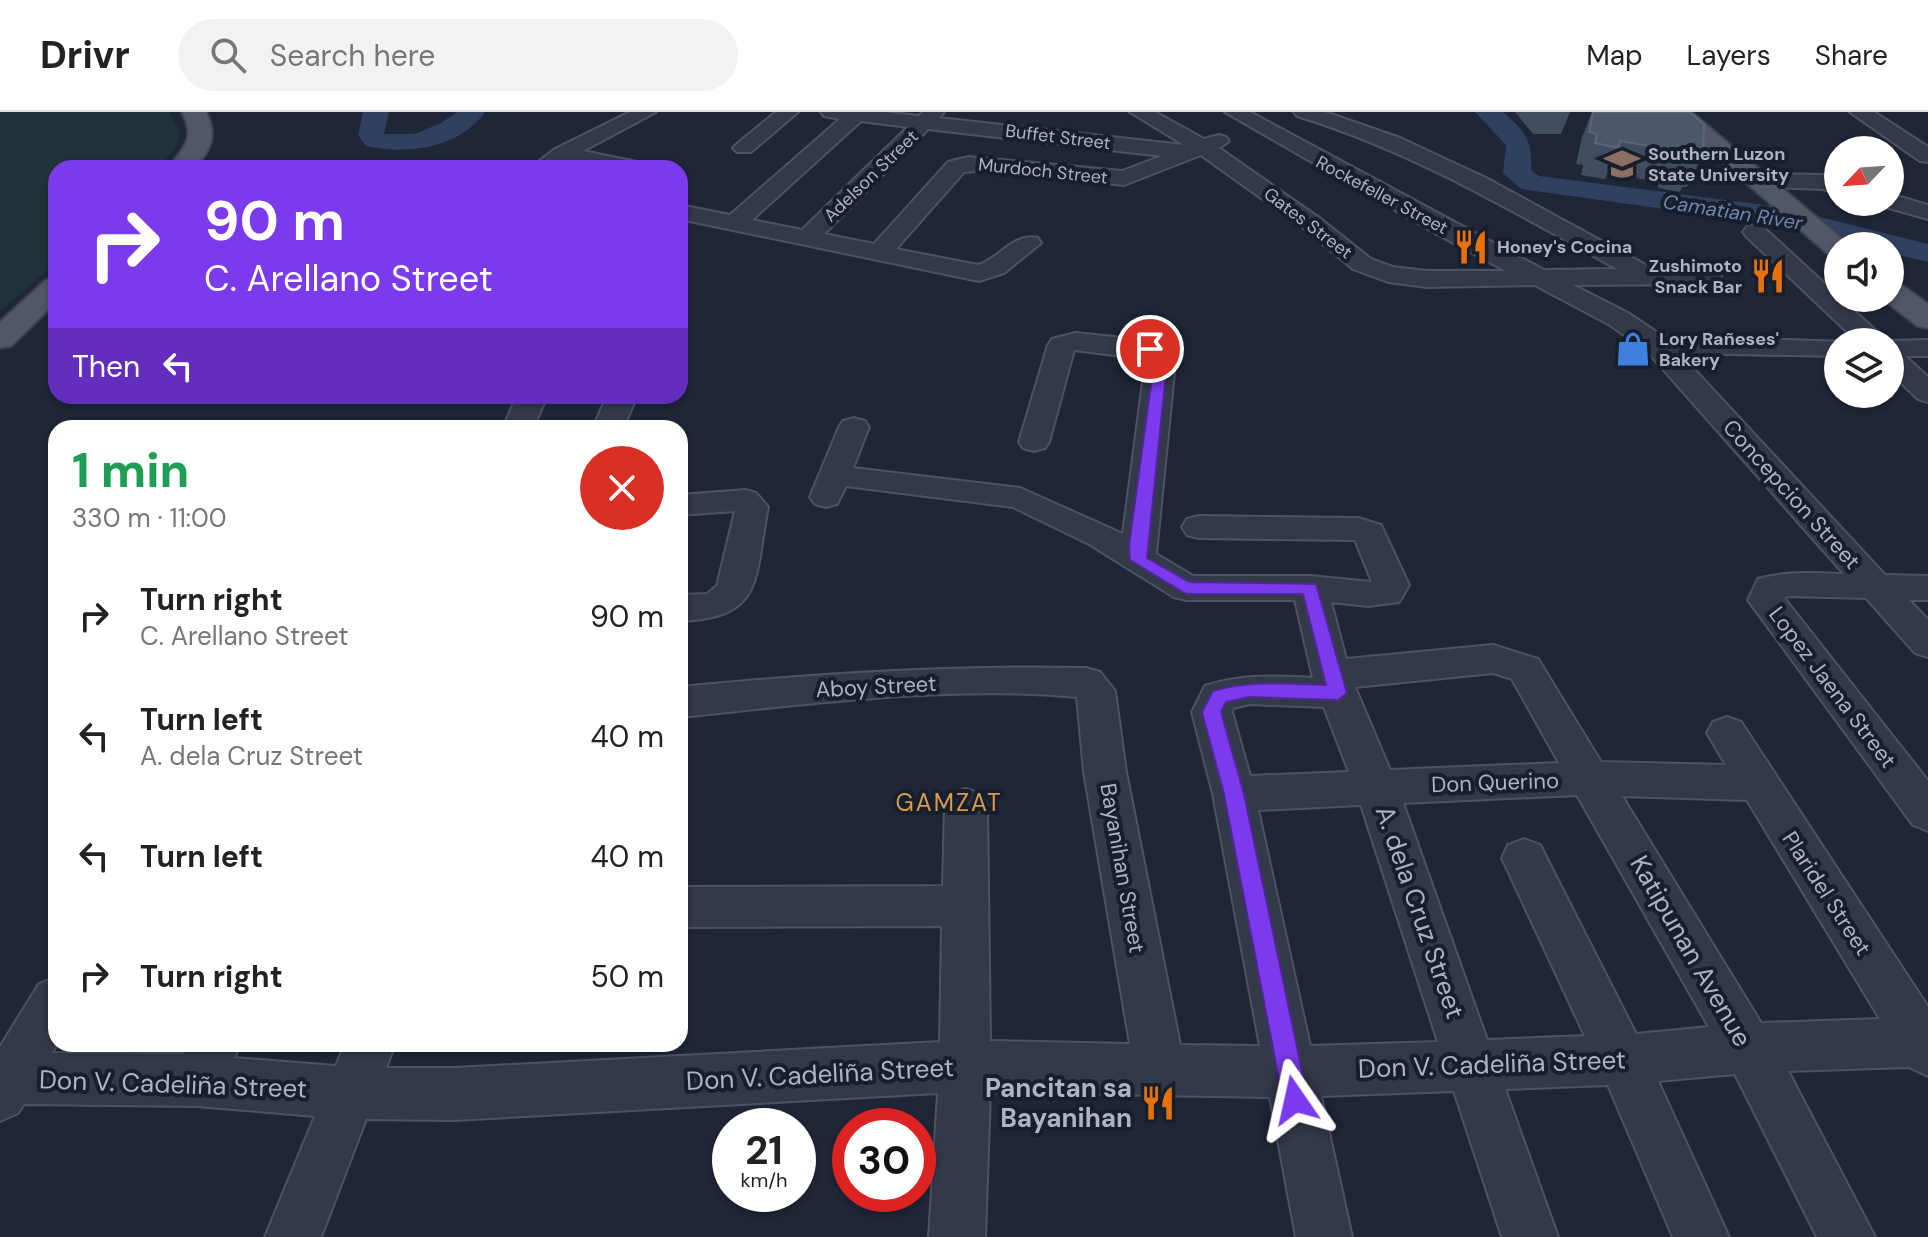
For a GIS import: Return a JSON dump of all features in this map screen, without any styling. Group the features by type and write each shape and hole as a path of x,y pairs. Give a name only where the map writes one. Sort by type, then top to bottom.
{"main road":[{"path":"187,160 202,139 203,128 194,112"},
{"path":"1677,112 1824,237"},
{"path":"0,339 48,294"},
{"path":"1904,301 1928,319"}],"street":[{"path":"552,160 646,112"},
{"path":"744,148 788,112"},
{"name":"Buffet Street","path":"831,112 931,116 1197,150"},
{"name":"Gates Street","path":"1140,112 1314,225 1362,264 1388,274 1427,279 1708,276"},
{"path":"1304,112 1346,123 1406,146 1647,276"},
{"path":"1860,112 1928,156"},
{"path":"735,223 859,114"},
{"name":"Murdoch Street","path":"880,252 956,167 968,163 986,164 1124,178 1197,150 1245,118 1281,114"},
{"name":"Adelson Street","path":"806,239 931,116"},
{"name":"Rockefeller Street","path":"1245,118 1619,319 1656,344"},
{"path":"562,153 596,160"},
{"path":"1758,181 1824,182"},
{"path":"1904,205 1928,212"},
{"path":"688,214 979,273 995,268 1029,243"},
{"path":"1755,232 1859,328"},
{"path":"1798,273 1824,273"},
{"path":"1034,442 1062,345 1076,341 1150,349 1159,355 1161,363 1138,546 1139,560"},
{"path":"1656,344 1824,348"},
{"name":"Concepcion Street","path":"1656,344 1928,644"},
{"path":"1904,348 1928,348"},
{"path":"1904,370 1928,393"},
{"path":"854,427 830,486 1020,498 1073,522 1186,588 1310,588 1368,594 1386,593 1391,585 1369,533 1358,529 1199,527"},
{"path":"688,504 745,500 752,507 734,590 727,599 713,606 688,608"},
{"name":"Lopez Jaena Street","path":"1877,587 1787,584 1770,588 1766,600 1928,813"},
{"path":"1877,587 1928,588"},
{"name":"A. dela Cruz Street","path":"1310,588 1334,684 1376,787 1530,1237"},
{"name":"Katipunan Avenue","path":"1334,684 1493,659 1525,669 1748,1048 1847,1237"},
{"name":"Aboy Street","path":"688,701 829,687 1072,679"},
{"name":"Bayanihan Street","path":"1072,679 1086,682 1096,691 1105,772 1160,1071"},
{"path":"1324,1237 1234,794 1212,712 1219,696 1250,690 1334,684"},
{"name":"Plaridel Street","path":"1727,733 1926,1045"},
{"name":"Don Querino","path":"1234,794 1590,778 1757,783"},
{"path":"957,1237 965,1066 966,806"},
{"path":"1524,858 1622,1060 1701,1237"},
{"path":"688,907 964,906"},
{"path":"3,1083 48,1013"},
{"name":"Don V. Cadeliña Street","path":"3,1083 206,1062 351,1093 455,1094 965,1066 1290,1072 1622,1060 1748,1048 1926,1045"},
{"path":"293,1237 367,1052"}],"green space":[{"path":"0,112 169,112 180,132 176,147 165,160 48,160 48,270 0,311"}],"building":[{"path":"1593,112 1690,112 1704,124 1703,155 1696,154 1696,160 1674,156 1674,150 1620,141 1619,148 1595,143 1597,134 1589,132"}],"waterway":[{"path":"376,112 371,135 375,140 402,143 439,134 472,112"},
{"name":"Camatian River","path":"1488,112 1519,145 1517,173 1531,183 1780,216 1928,253"}],"place":[{"name":"Southern Luzon State University","path":"1622,164"},
{"name":"Honey's Cocina","path":"1471,247"},
{"name":"Zushimoto Snack Bar","path":"1768,276"},
{"name":"Lory Rañeses' Bakery","path":"1633,349"},
{"name":"Pancitan sa Bayanihan","path":"1158,1103"}],"district":[{"name":"GAMZAT","path":"949,803"}],"route":[{"path":"1150,349 1159,355 1161,363 1138,546 1139,560 1186,588 1310,588 1338,693 1250,690 1219,696 1212,712 1234,794 1295,1100"}]}
